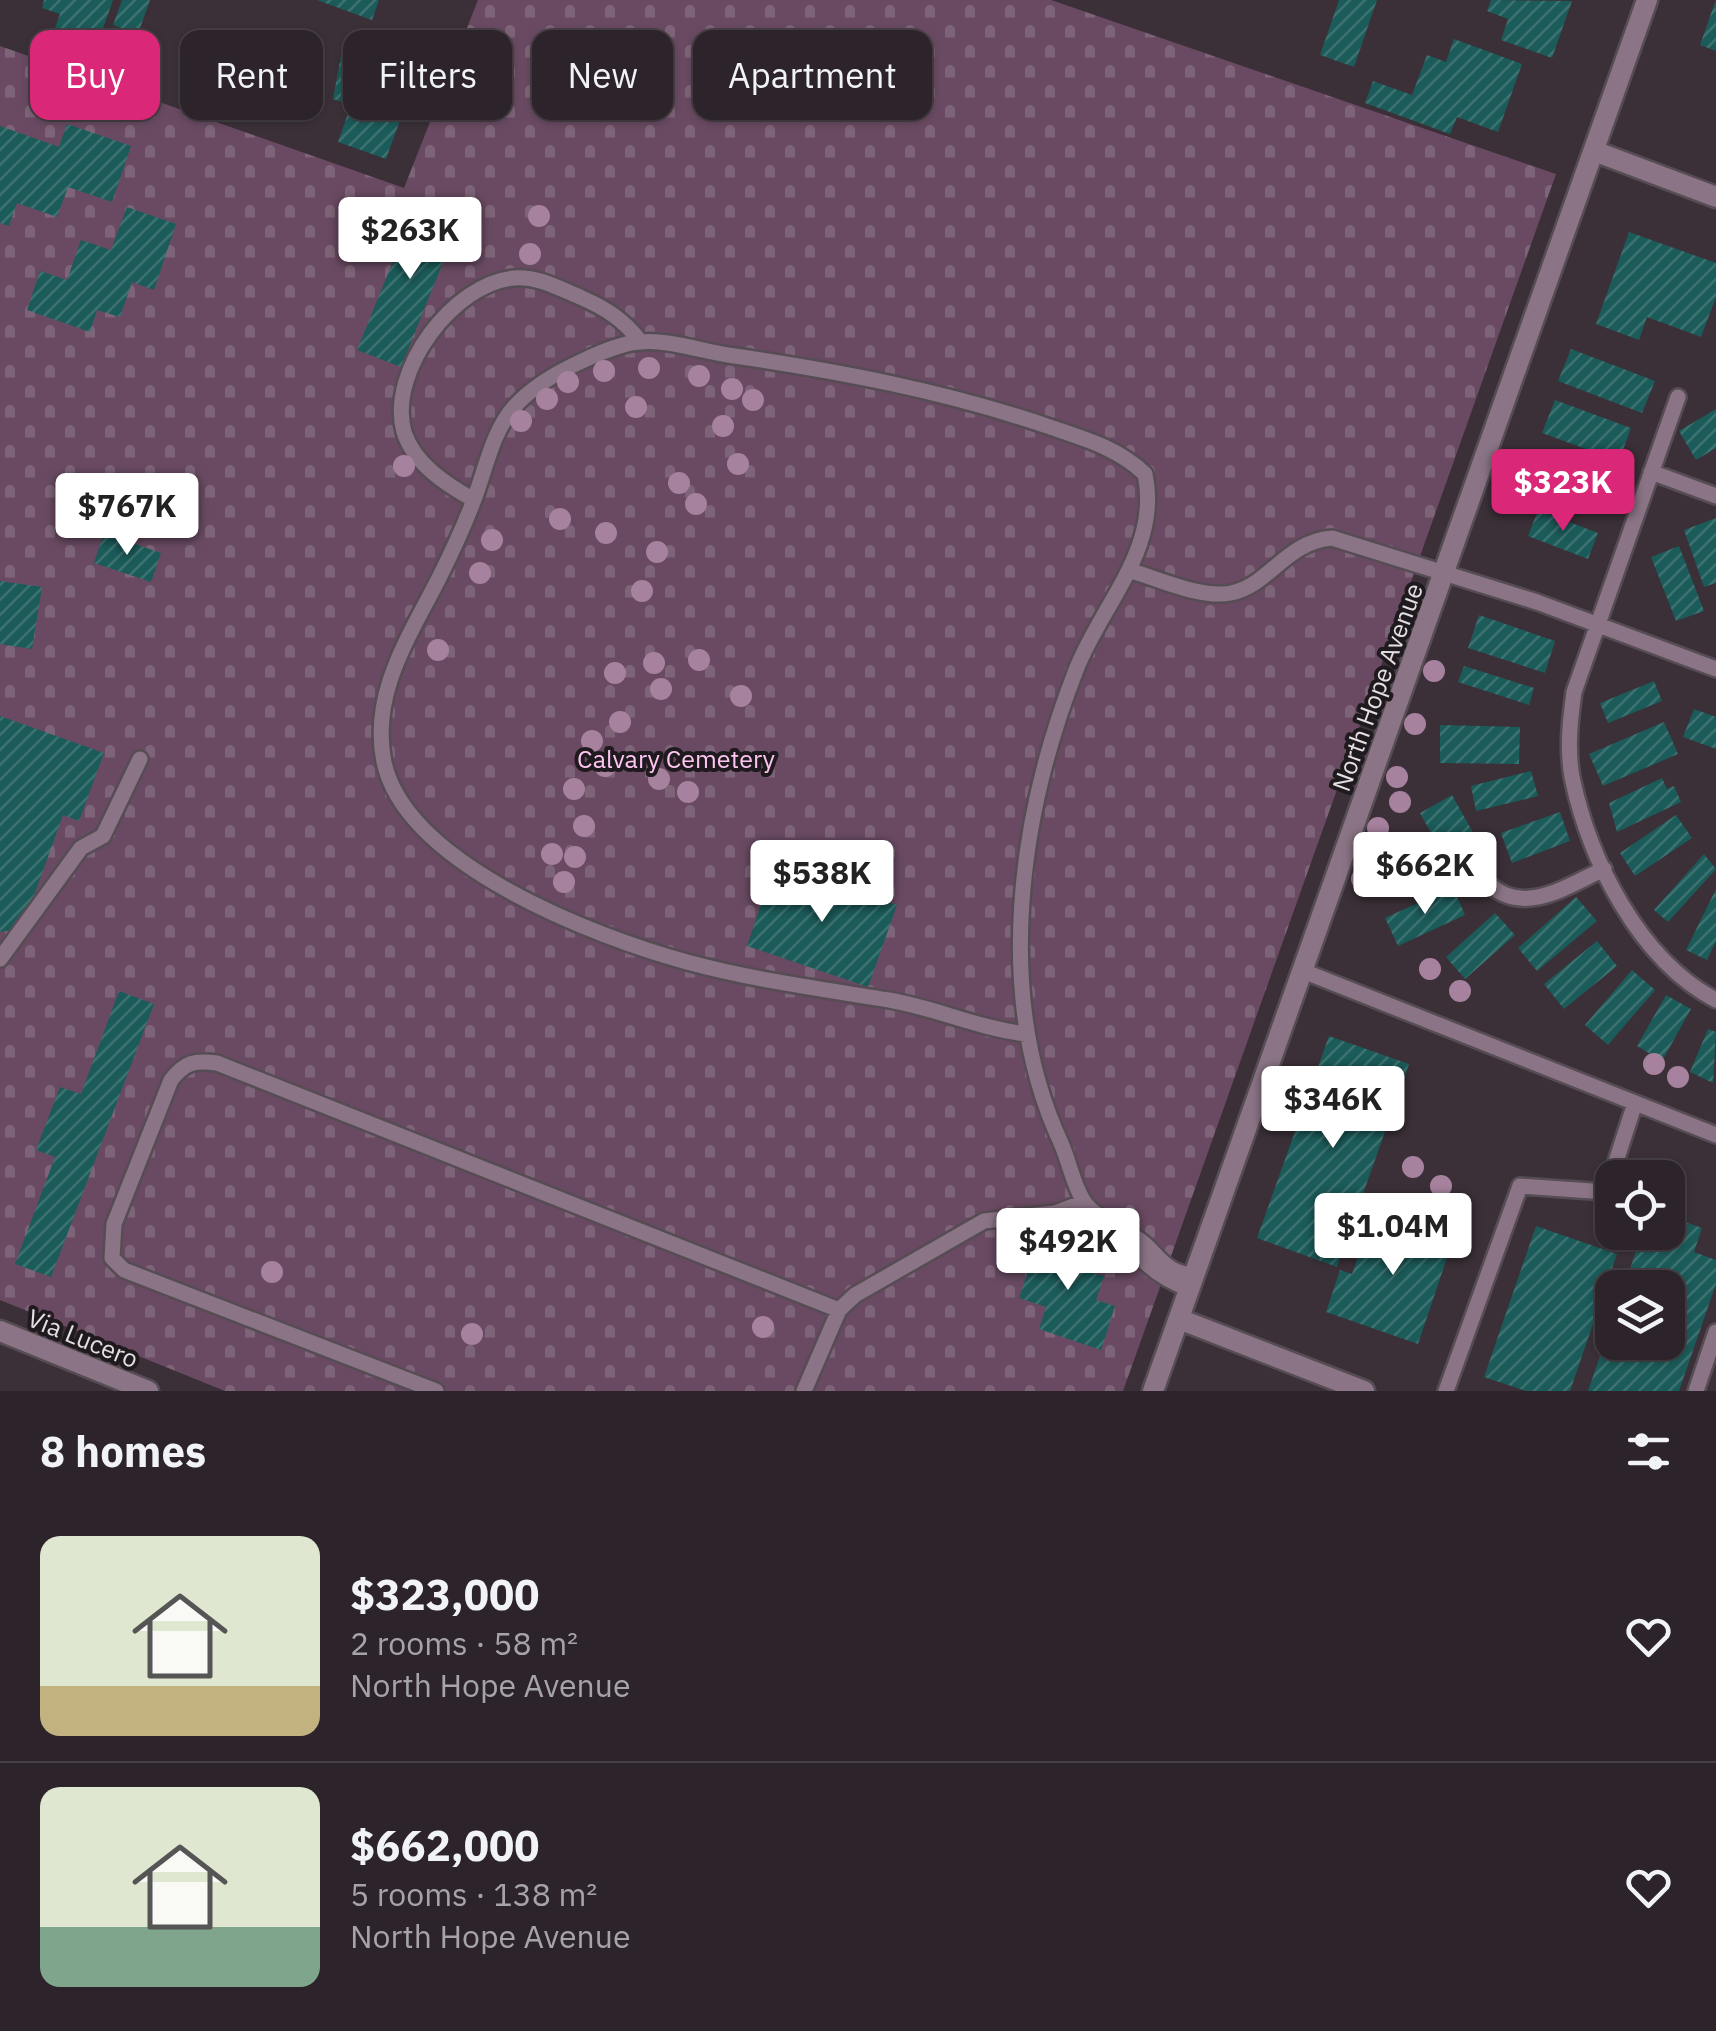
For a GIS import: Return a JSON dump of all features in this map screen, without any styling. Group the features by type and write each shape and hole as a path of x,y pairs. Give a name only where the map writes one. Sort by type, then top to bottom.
{"street":[{"name":"North Hope Avenue","path":"1154,1391 1647,0"},
{"path":"1594,151 1716,198"},
{"path":"1179,1320 1364,1391"},
{"name":"Via Lucero","path":"0,1331 148,1391"}],"lane":[{"path":"474,500 434,472 404,431 410,373 444,314 472,293 511,278 537,278 625,321 640,341"},
{"path":"1028,1034 889,1000 836,994 684,961 533,902 479,872 423,830 396,796 384,762 380,712 391,674 474,500 495,438 512,409 538,385 582,361 640,341 869,378 981,404 1111,448 1146,474 1149,493 1131,571 1077,666 1042,789 1018,942 1028,1034 1051,1122 1084,1202 1123,1232 1130,1247 1158,1274 1192,1283"},
{"path":"1678,397 1574,692 1568,734 1572,778 1604,869 1637,928 1669,966 1716,1000"},
{"path":"1652,472 1716,496"},
{"path":"1131,571 1214,594 1234,593 1309,540 1332,538 1444,572 1716,670"},
{"path":"0,959 82,848 103,836 140,760"},
{"path":"1490,885 1504,897 1523,901 1604,869"},
{"path":"1302,971 1716,1136"},
{"path":"436,1391 124,1270 112,1258 114,1224 171,1080 182,1066 197,1060 217,1063 839,1310"},
{"path":"1446,1391 1520,1186 1606,1192 1636,1103"},
{"path":"804,1391 839,1310 856,1295 984,1221 1056,1212 1084,1202"},
{"path":"1696,1391 1716,1332"}],"green space":[{"name":"Calvary Cemetery","path":"478,0 1051,0 1556,174 1123,1391 225,1391 0,1300 0,46 30,57 30,120 160,120 160,102 180,109 180,120 211,120 404,188 431,120 512,120 512,30 466,30"}],"building":[{"path":"44,0 113,0 103,30 55,28 60,14 42,8"},
{"path":"122,0 150,0 139,30 113,25"},
{"path":"317,0 379,0 372,20"},
{"path":"1339,0 1377,0 1354,67 1320,55"},
{"path":"1491,0 1572,1 1552,58 1501,40 1508,19 1487,11"},
{"path":"1716,2 1716,51 1700,45"},
{"path":"1454,39 1522,64 1498,132 1457,117 1450,134 1365,103 1373,81 1412,95 1427,55 1446,62"},
{"path":"341,56 343,102 333,99"},
{"path":"346,120 400,120 386,159 338,142"},
{"path":"67,124 131,146 112,202 68,187 57,217 17,203 9,226 0,223 0,126 59,147"},
{"path":"419,197 462,215 401,367 357,350"},
{"path":"127,207 176,224 154,290 132,282 120,317 97,310 90,332 27,310 40,271 67,280 81,240 111,250"},
{"path":"1629,232 1716,263 1716,297 1701,337 1647,317 1639,340 1596,324"},
{"path":"1571,349 1655,381 1642,413 1558,381"},
{"path":"1555,400 1631,428 1619,461 1542,433"},
{"path":"1716,409 1716,448 1696,460 1679,431"},
{"path":"1548,456 1618,481 1607,514 1535,488"},
{"path":"1538,510 1598,533 1588,559 1528,536"},
{"path":"1716,518 1716,583 1704,587 1684,530"},
{"path":"104,533 161,553 151,582 94,563"},
{"path":"1679,546 1704,611 1676,621 1651,557"},
{"path":"0,581 42,587 32,649 0,644"},
{"path":"1479,615 1555,641 1545,673 1468,648"},
{"path":"1464,666 1534,688 1529,705 1458,682"},
{"path":"1654,681 1662,701 1608,723 1600,703"},
{"path":"1694,709 1716,717 1716,749 1683,737"},
{"path":"0,716 104,753 79,821 63,815 22,929 0,932"},
{"path":"1664,722 1678,754 1603,786 1589,754"},
{"path":"1440,725 1520,727 1519,764 1440,763"},
{"path":"1531,771 1538,796 1476,811 1471,786"},
{"path":"1662,778 1667,789 1674,786 1681,802 1617,832 1609,803"},
{"path":"1452,795 1485,854 1453,873 1420,813"},
{"path":"1560,812 1570,841 1512,863 1501,833"},
{"path":"1676,815 1692,838 1635,876 1620,853"},
{"path":"1704,854 1716,869 1668,922 1654,910"},
{"path":"775,863 897,905 868,987 747,946"},
{"path":"1453,887 1465,915 1398,946 1385,918"},
{"path":"1716,889 1716,941 1707,960 1686,950"},
{"path":"1576,897 1597,921 1537,971 1518,948"},
{"path":"1495,913 1515,935 1465,979 1446,957"},
{"path":"1597,941 1617,966 1564,1009 1544,984"},
{"path":"1632,970 1655,990 1608,1045 1585,1025"},
{"path":"119,991 154,1004 51,1277 15,1264 55,1157 36,1150 60,1087 81,1094"},
{"path":"1666,995 1691,1009 1662,1061 1637,1046"},
{"path":"1708,1029 1716,1032 1713,1083 1690,1072"},
{"path":"1329,1036 1409,1064 1337,1267 1257,1238"},
{"path":"1374,1210 1454,1237 1418,1344 1326,1312 1340,1270 1352,1274"},
{"path":"1685,1222 1702,1228 1694,1252 1716,1260 1716,1284 1679,1391 1588,1391 1599,1360 1685,1360 1685,1270 1630,1270 1636,1250 1685,1250"},
{"path":"1536,1226 1595,1246 1595,1250 1617,1254 1612,1270 1595,1270 1595,1318 1570,1391 1526,1391 1484,1377"},
{"path":"1040,1235 1095,1253 1089,1272 1104,1276 1096,1300 1115,1306 1101,1350 1039,1329 1046,1307 1019,1298"}]}
